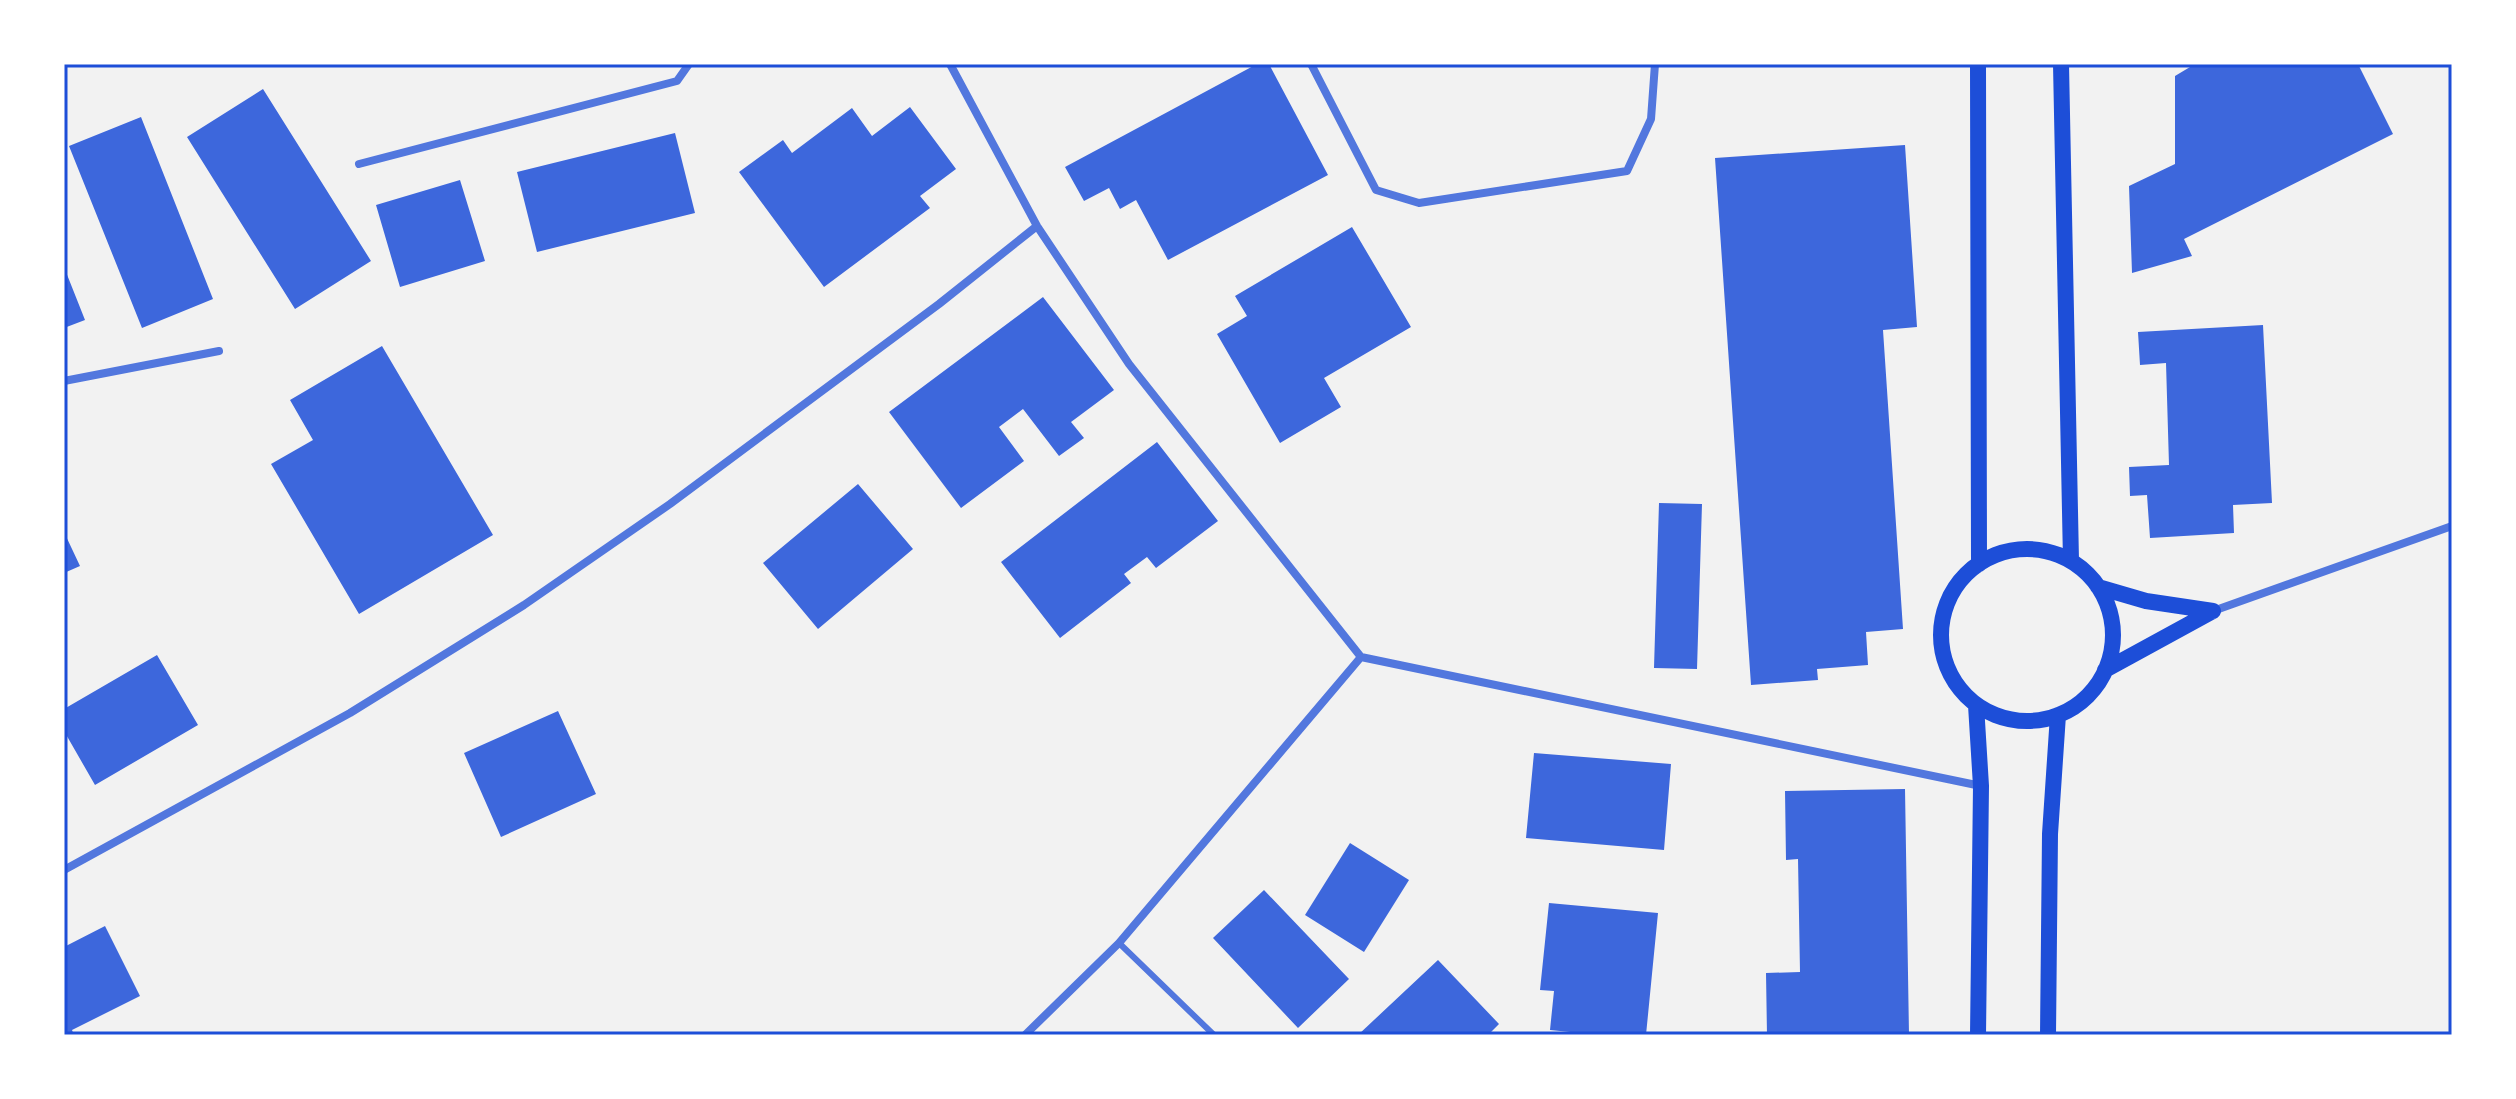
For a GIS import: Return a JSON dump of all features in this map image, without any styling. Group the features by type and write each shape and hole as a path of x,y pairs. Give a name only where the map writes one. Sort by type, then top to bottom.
{"main road":[{"path":"1978,64 1979,564"},
{"path":"2061,64 2071,561"},
{"path":"2025,549 2049,552 2071,561 2098,587 2108,607 2112,628 2111,649 2105,670 2094,689 2058,715 2037,720 2015,720 1995,715 1976,705 1956,685 1944,660 1940,633 1946,607 1959,582 1979,564 2001,553 2025,549"},
{"path":"2098,587 2146,601 2213,611"},
{"path":"2105,670 2213,611"},
{"path":"1976,705 1981,786 1978,1035"},
{"path":"2048,1035 2050,834 2058,715"}],"street":[{"path":"359,164 677,81 689,64"},
{"path":"950,64 1037,226 1129,364 1361,657 1981,786"},
{"path":"1311,64 1376,190 1419,203 1627,171 1651,119 1655,64"},
{"path":"64,870 350,713 524,605 670,504 939,304 1037,226"},
{"path":"64,381 219,351"},
{"path":"2213,611 2452,526"},
{"path":"1025,1035 1119,943 1361,657"}],"lane":[{"path":"1119,943 1214,1035"}],"building":[{"path":"1257,64 1269,64 1328,175 1168,260 1136,200 1120,209 1109,188 1084,201 1065,167"},
{"path":"2195,64 2358,64 2393,134 2184,239 2192,256 2132,273 2129,186 2175,164 2175,76"},
{"path":"263,89 371,261 295,309 187,137"},
{"path":"910,107 956,169 920,196 930,208 824,287 739,172 783,140 792,153 852,108 872,136"},
{"path":"141,117 213,299 142,328 69,146"},
{"path":"675,133 695,213 537,252 517,172"},
{"path":"1905,145 1917,327 1883,330 1903,629 1866,632 1868,665 1817,669 1818,680 1751,685 1715,158"},
{"path":"460,180 485,261 400,287 376,205"},
{"path":"1352,227 1411,327 1324,378 1341,407 1280,443 1217,334 1247,316 1235,296"},
{"path":"64,267 85,320 64,328"},
{"path":"1043,297 1114,390 1071,422 1084,438 1059,456 1023,409 999,427 1024,461 961,508 889,412"},
{"path":"2263,325 2272,503 2233,505 2234,533 2150,538 2147,495 2130,496 2129,467 2169,465 2166,363 2140,365 2138,332"},
{"path":"382,346 493,535 359,614 271,464 313,440 290,400"},
{"path":"1157,442 1218,521 1156,568 1147,557 1124,574 1131,583 1060,638 1001,562"},
{"path":"858,484 913,549 818,629 763,563"},
{"path":"1659,503 1702,504 1697,669 1654,668"},
{"path":"64,532 80,566 64,573"},
{"path":"157,655 198,725 95,785 64,731 64,709"},
{"path":"558,711 596,794 501,837 464,753"},
{"path":"1534,753 1671,764 1664,850 1526,838"},
{"path":"1905,789 1909,1035 1767,1035 1766,973 1800,972 1798,859 1786,860 1785,791"},
{"path":"1350,843 1409,880 1364,952 1305,915"},
{"path":"1264,890 1349,979 1298,1028 1213,938"},
{"path":"1549,903 1658,913 1646,1035 1550,1030 1554,991 1540,990"},
{"path":"105,926 140,996 72,1030 74,1035 64,1035 64,947"},
{"path":"1438,960 1499,1024 1488,1035 1358,1035"}]}
